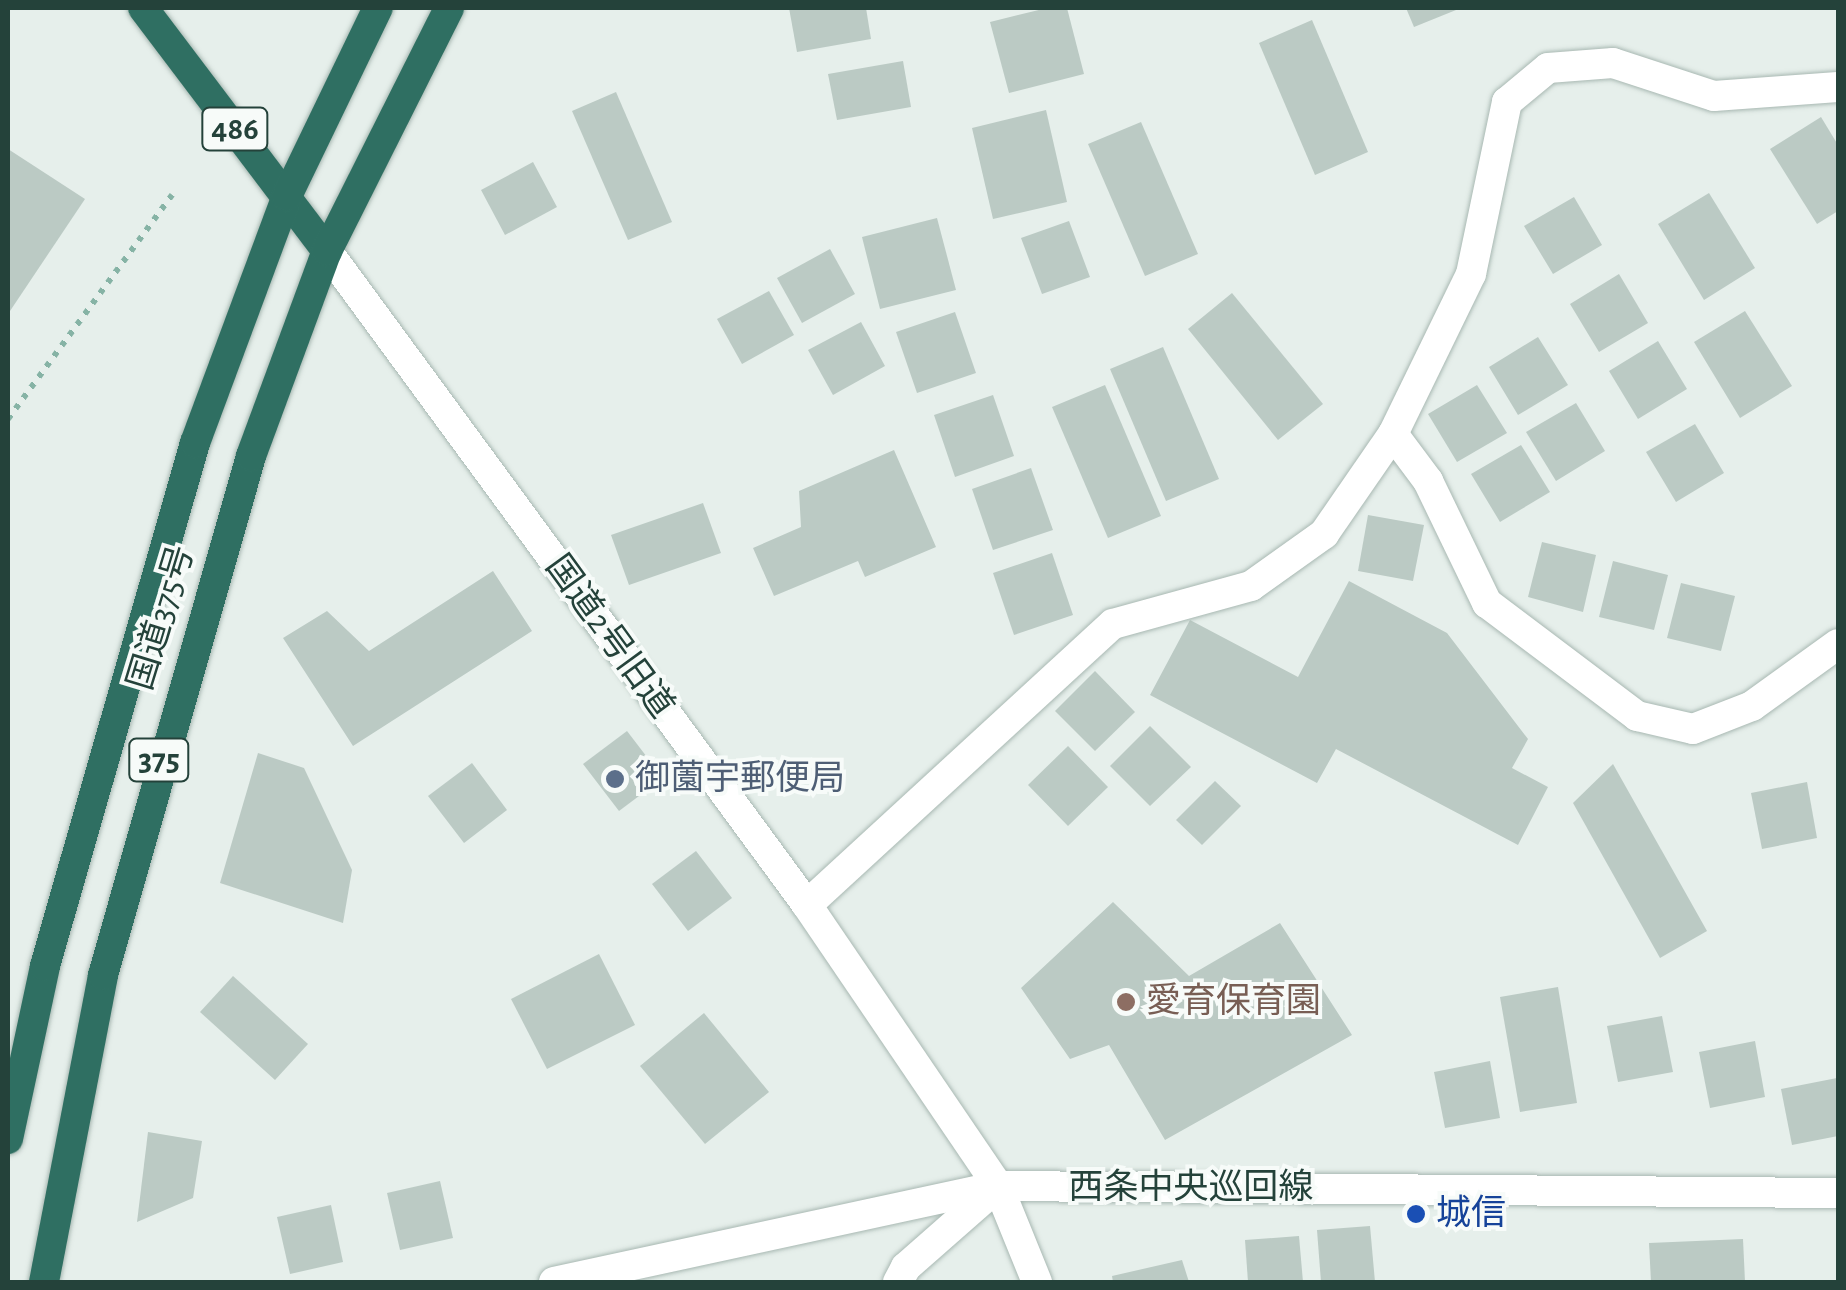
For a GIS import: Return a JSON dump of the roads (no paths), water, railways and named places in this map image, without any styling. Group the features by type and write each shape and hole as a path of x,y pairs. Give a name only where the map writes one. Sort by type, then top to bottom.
{"highway":[{"name":"486","path":"143,8 326,251"},
{"name":"国道375号","path":"8,1139 119,693 195,443 287,196 378,8"},
{"name":"国道375号","path":"44,1282 103,974 167,728 251,456 326,251 449,8"}],"street":[{"path":"807,905 1113,624 1252,586 1324,534 1392,434 1471,274 1507,102 1548,68 1613,63 1714,96 1838,87"},
{"name":"国道2号旧道","path":"326,251 807,905 998,1186 1036,1282"},
{"path":"1392,434 1428,481 1487,603 1638,716 1693,729 1752,706 1838,644"},
{"path":"898,1282 906,1266 998,1186"},
{"name":"西条中央巡回線","path":"554,1282 998,1186 1838,1193"}],"place":[{"name":"御薗宇郵便局","path":"615,779"},
{"name":"愛育保育園","path":"1126,1002"},
{"name":"城信","path":"1416,1214"}]}
